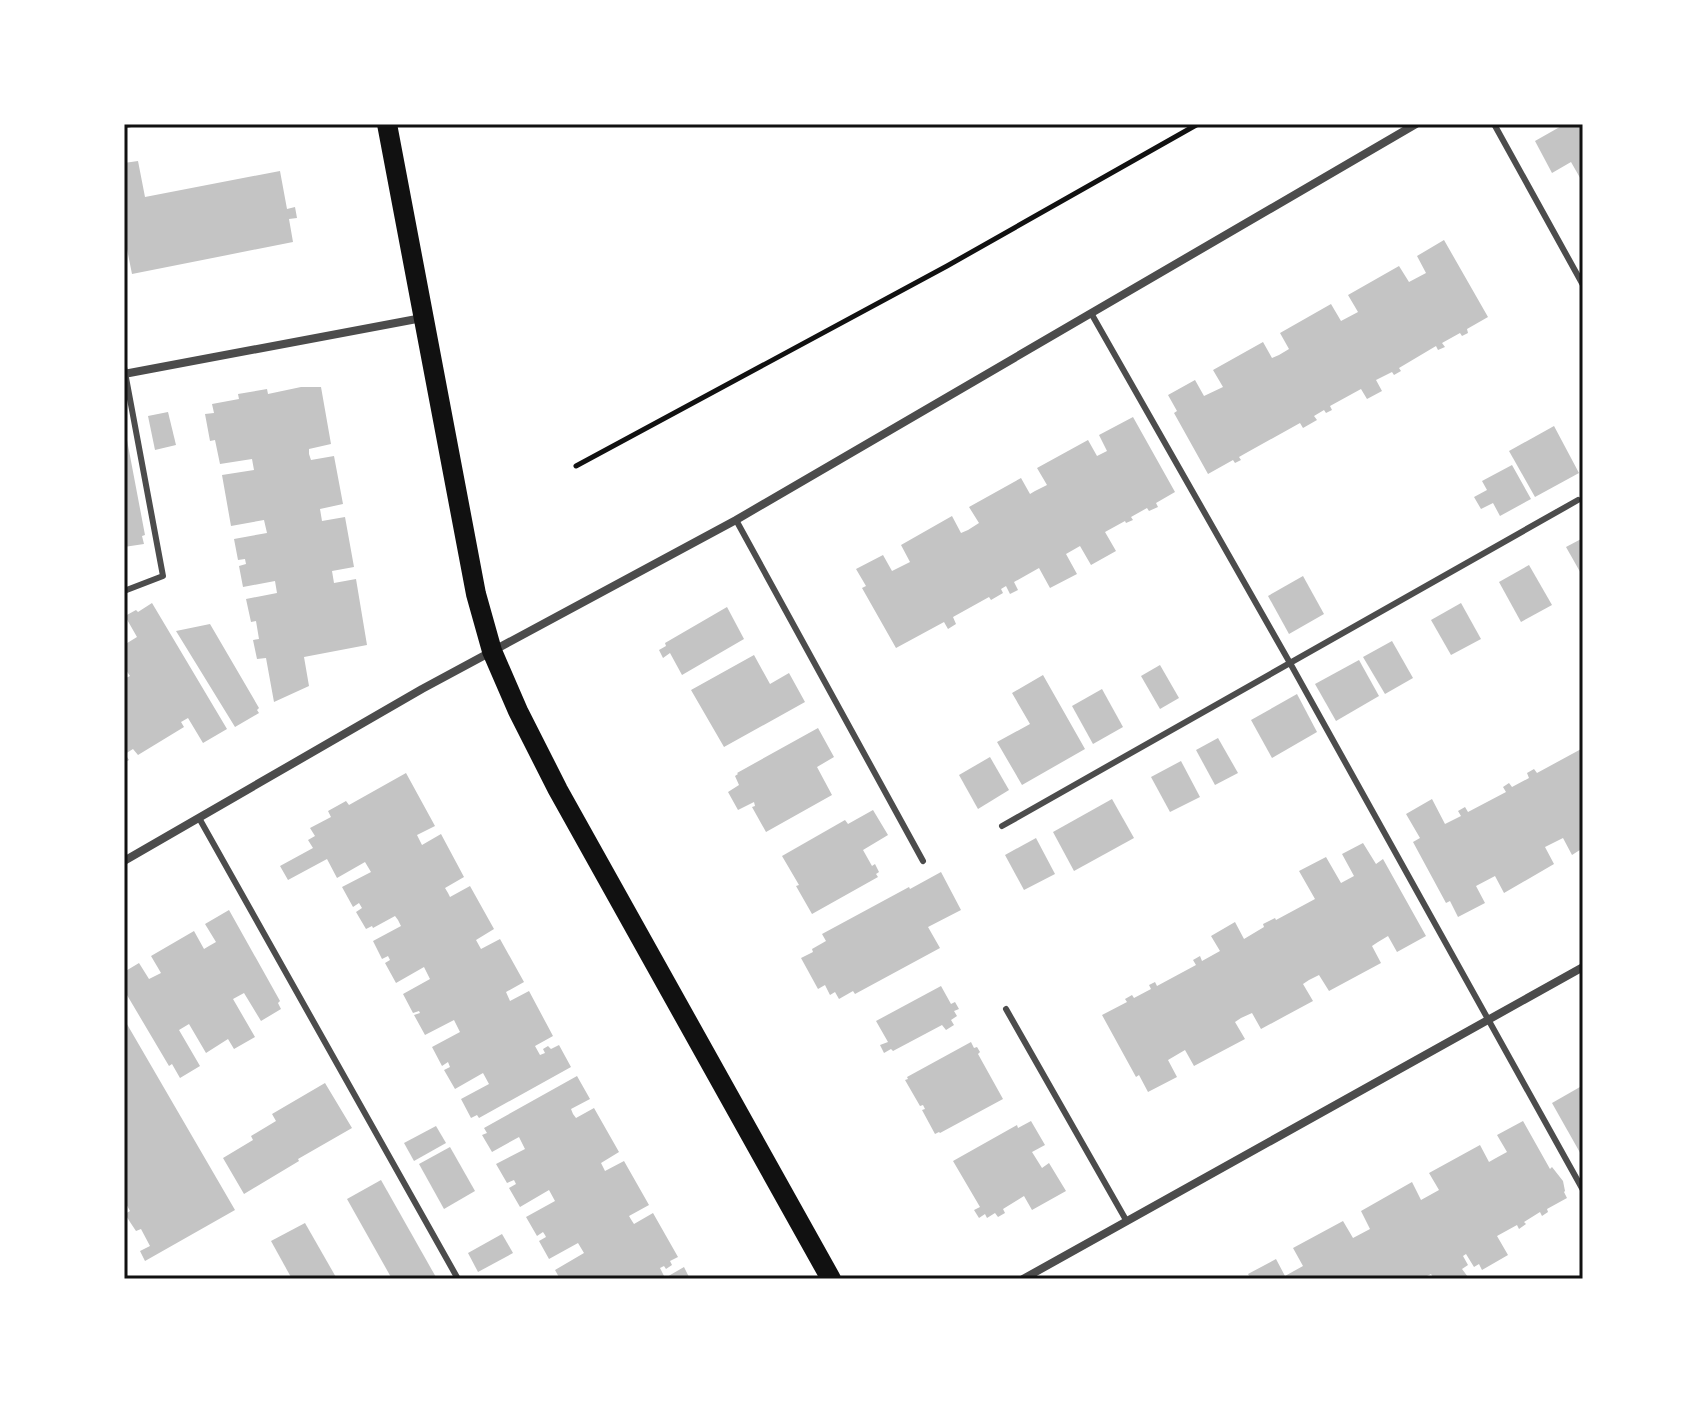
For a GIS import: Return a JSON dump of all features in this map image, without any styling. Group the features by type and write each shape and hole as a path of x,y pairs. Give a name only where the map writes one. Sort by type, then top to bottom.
{"main road":[{"path":"387,124 476,594 492,651 558,790 831,1279"}],"street":[{"path":"124,861 422,689 736,520 1416,124"},
{"path":"124,372 423,318"},
{"path":"1023,1279 1583,967"}],"lane":[{"path":"124,125 131,124"},
{"path":"1494,124 1583,285"},
{"path":"1091,313 1583,1190"},
{"path":"124,372 163,576 124,591"},
{"path":"1002,826 1578,500"},
{"path":"736,520 923,861"},
{"path":"199,818 458,1279"},
{"path":"1006,1009 1126,1220"}],"path":[{"path":"576,466 947,266 1198,124"}],"building":[{"path":"1565,124 1583,124 1583,183 1571,162 1552,173 1535,141"},
{"path":"138,161 145,197 280,171 287,209 295,207 297,218 289,219 293,242 132,274 124,234 124,163"},
{"path":"1444,240 1488,317 1467,329 1468,333 1462,336 1460,333 1442,343 1445,347 1438,350 1436,346 1399,368 1401,371 1394,375 1392,372 1376,380 1382,391 1367,399 1361,389 1330,406 1332,410 1326,413 1324,410 1314,416 1317,420 1303,428 1300,423 1239,457 1241,460 1235,463 1233,460 1208,474 1174,413 1177,411 1168,395 1195,380 1204,396 1223,387 1213,370 1263,342 1272,358 1279,355 1289,349 1280,333 1331,304 1341,321 1358,312 1348,295 1399,266 1409,282 1426,273 1417,256"},
{"path":"301,387 321,387 331,444 309,449 309,454 311,460 334,456 343,504 320,509 322,521 345,517 354,567 332,571 334,583 356,579 367,645 304,657 309,686 274,702 266,658 257,659 253,640 259,639 256,621 251,622 246,599 277,593 275,581 243,587 239,566 246,564 245,559 238,560 234,539 267,533 264,520 231,526 222,475 254,470 252,459 220,464 215,440 210,441 205,414 214,413 212,404 239,399 238,394 267,389 268,394"},
{"path":"168,412 176,445 155,450 148,416"},
{"path":"1133,417 1175,492 1156,503 1158,507 1149,511 1147,508 1131,517 1133,520 1105,532 1116,551 1091,565 1080,546 1066,554 1077,574 1050,588 1039,568 1014,582 1018,590 1010,594 1006,586 1001,589 1003,593 991,600 989,597 953,617 956,624 948,629 944,622 896,648 862,588 866,586 856,569 883,555 892,571 910,562 901,545 952,516 961,533 968,530 979,523 969,507 1021,478 1030,494 1047,485 1037,468 1088,440 1097,456 1107,451 1099,435"},
{"path":"1554,426 1579,473 1535,497 1509,451"},
{"path":"124,440 127,440 145,535 142,536 144,544 124,547"},
{"path":"1512,465 1531,499 1500,516 1493,503 1481,509 1474,497 1487,490 1482,481"},
{"path":"1583,538 1583,577 1566,547"},
{"path":"1529,565 1552,605 1521,622 1499,582"},
{"path":"1303,576 1324,614 1289,634 1268,596"},
{"path":"152,603 227,729 203,743 188,718 181,722 184,727 138,755 133,749 125,754 129,760 124,763 124,679 130,676 124,667 124,645 137,637 125,616"},
{"path":"1461,603 1481,639 1451,655 1431,620"},
{"path":"727,607 744,639 682,675 670,653 663,658 659,650 666,646 665,643"},
{"path":"210,624 259,708 259,713 235,727 176,631"},
{"path":"1392,641 1413,678 1385,694 1363,657"},
{"path":"754,655 770,684 789,673 805,702 724,747 691,690"},
{"path":"1359,660 1379,696 1336,721 1315,684"},
{"path":"1160,665 1179,698 1160,709 1141,676"},
{"path":"1043,675 1085,749 1022,785 997,742 1030,724 1012,693"},
{"path":"1102,689 1123,727 1093,744 1072,706"},
{"path":"1297,694 1317,732 1272,758 1251,720"},
{"path":"818,728 834,757 817,767 832,795 766,832 752,807 755,806 754,802 738,810 728,792 739,785 735,776"},
{"path":"1218,738 1238,773 1215,785 1196,750"},
{"path":"1583,748 1583,848 1572,855 1563,838 1545,847 1554,864 1504,893 1495,876 1476,886 1485,903 1458,917 1450,901 1446,903 1413,842 1420,838 1406,814 1432,799 1445,824 1461,816 1458,811 1465,807 1468,812 1506,792 1503,787 1509,783 1512,787 1529,778 1527,773 1534,769 1537,773"},
{"path":"990,757 1009,790 978,809 959,775"},
{"path":"1181,761 1200,797 1170,812 1151,777"},
{"path":"406,773 435,826 417,835 422,845 441,834 464,877 445,888 450,897 470,886 494,929 476,940 481,949 500,939 524,982 506,992 510,1001 529,991 553,1036 535,1046 540,1055 545,1053 543,1049 548,1046 551,1049 559,1045 571,1067 479,1118 477,1115 471,1118 461,1099 489,1084 483,1073 455,1089 444,1070 450,1067 448,1062 442,1066 432,1047 460,1032 454,1020 425,1035 414,1015 419,1011 413,1013 403,994 430,979 424,967 396,983 385,963 390,960 388,956 382,959 373,941 401,926 398,920 395,916 366,929 356,912 362,908 359,903 353,907 342,887 371,872 365,862 337,878 327,859 288,880 280,866 313,848 308,840 315,836 310,828 331,817 328,811 346,801 349,805"},
{"path":"1112,799 1134,838 1074,871 1053,832"},
{"path":"873,810 888,835 863,850 872,866 875,864 878,877 812,914 782,856 845,820 848,824"},
{"path":"1036,838 1055,874 1024,890 1005,855"},
{"path":"1363,843 1376,864 1383,859 1426,936 1397,952 1388,936 1372,946 1381,963 1329,991 1319,975 1309,980 1303,984 1313,1001 1261,1029 1252,1013 1241,1018 1235,1022 1245,1039 1194,1066 1185,1050 1168,1060 1177,1077 1148,1092 1139,1075 1136,1077 1102,1015 1127,1002 1125,999 1132,995 1134,998 1151,989 1149,985 1155,982 1157,986 1196,965 1193,960 1200,956 1202,961 1220,951 1211,936 1235,922 1244,939 1264,927 1263,924 1315,899 1299,871 1326,857 1341,883 1354,876 1342,854"},
{"path":"941,872 961,910 928,927 940,948 855,994 853,991 839,999 835,992 830,995 825,985 818,989 801,958 826,941 822,934"},
{"path":"229,910 280,1001 281,1009 261,1021 244,993 233,999 255,1037 234,1049 228,1039 206,1053 189,1024 179,1030 200,1066 180,1078 172,1064 169,1066 124,990 124,972 139,963 149,979 161,973 151,956 194,931 204,949 216,942 205,924"},
{"path":"941,986 951,1004 955,1002 959,1009 954,1011 957,1016 951,1020 954,1025 946,1030 942,1025 884,1053 880,1045 888,1042 876,1021"},
{"path":"124,1019 235,1210 145,1261 140,1251 150,1246 141,1229 136,1231 125,1214 130,1211 124,1200"},
{"path":"971,1042 980,1052 978,1054 1003,1099 935,1134 922,1110 925,1109 923,1105 920,1106 905,1080"},
{"path":"577,1076 590,1099 571,1109 573,1114 576,1118 594,1108 619,1152 601,1163 605,1171 624,1161 649,1205 629,1216 634,1224 653,1213 678,1257 670,1261 672,1265 666,1269 664,1266 660,1268 665,1278 684,1267 690,1279 560,1279 555,1270 584,1253 578,1243 549,1259 539,1241 545,1235 543,1232 537,1236 526,1217 555,1201 549,1190 520,1207 509,1188 516,1184 514,1180 507,1183 496,1164 525,1149 519,1137 492,1152 482,1135 487,1133 484,1128"},
{"path":"325,1083 352,1128 244,1194 223,1158 253,1140 251,1136 276,1121 272,1114"},
{"path":"1580,1087 1583,1092 1583,1158 1552,1103"},
{"path":"1031,1121 1045,1145 1032,1152 1042,1168 1049,1163 1066,1191 1032,1210 1024,1196 1003,1209 1005,1213 998,1217 995,1213 979,1218 974,1210 980,1207 953,1161 1017,1125 1018,1128"},
{"path":"1523,1121 1550,1169 1552,1167 1563,1181 1567,1198 1547,1209 1548,1212 1542,1216 1540,1212 1524,1222 1526,1224 1519,1229 1517,1225 1497,1236 1508,1255 1482,1270 1479,1264 1474,1267 1466,1254 1463,1256 1468,1265 1462,1269 1468,1277 1465,1279 1434,1279 1431,1274 1421,1279 1251,1279 1248,1274 1276,1259 1285,1276 1303,1266 1293,1248 1343,1221 1353,1238 1370,1229 1361,1211 1412,1182 1421,1200 1439,1190 1429,1173 1480,1145 1489,1162 1507,1152 1497,1135"},
{"path":"436,1126 446,1143 414,1161 404,1143"},
{"path":"450,1147 475,1191 444,1209 419,1164"},
{"path":"381,1180 437,1279 392,1279 347,1199"},
{"path":"305,1223 337,1279 292,1279 271,1241"},
{"path":"502,1234 513,1253 478,1272 468,1253"}]}
